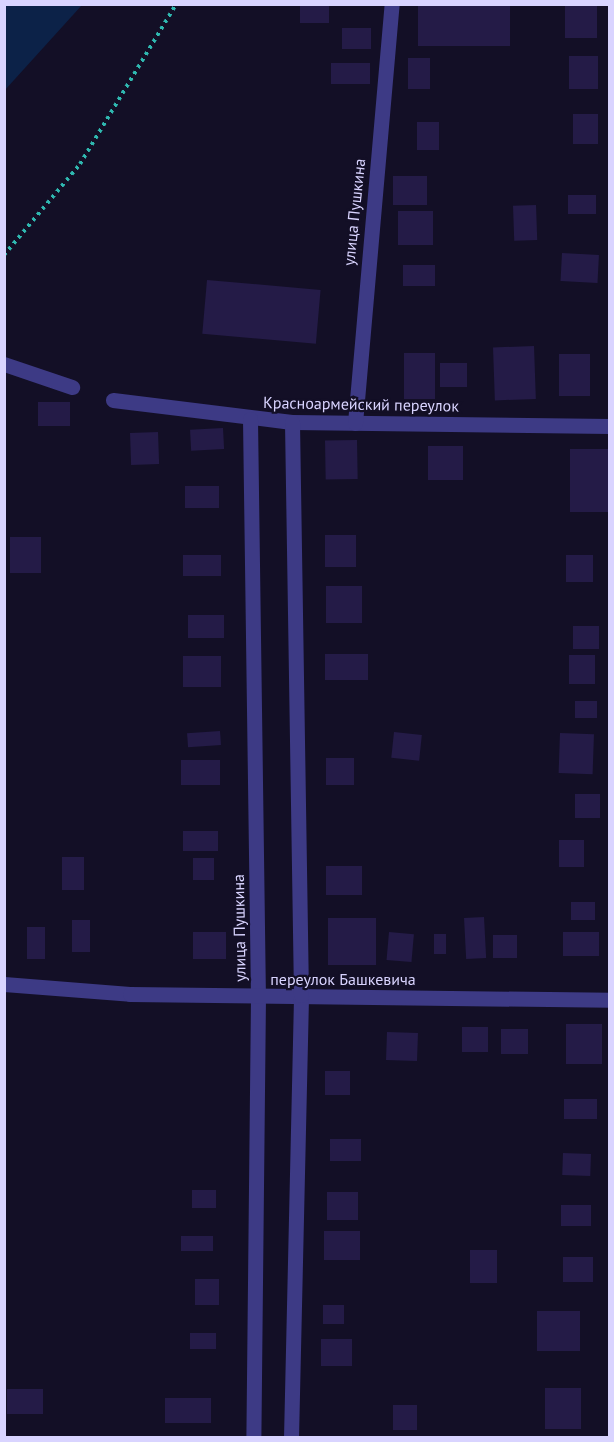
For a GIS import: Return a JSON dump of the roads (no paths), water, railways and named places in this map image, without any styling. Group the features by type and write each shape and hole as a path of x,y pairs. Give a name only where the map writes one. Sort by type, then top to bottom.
{"street":[{"name":"улица Пушкина","path":"355,423 392,4"},
{"path":"4,364 72,387"},
{"name":"Красноармейский переулок","path":"113,400 250,419 292,422 609,426"},
{"name":"улица Пушкина","path":"250,419 258,996 253,1437"},
{"path":"291,1437 301,995 292,422"},
{"name":"переулок Башкевича","path":"4,984 130,994 609,1000"}],"water":[{"path":"4,5 82,5 5,90"}]}
